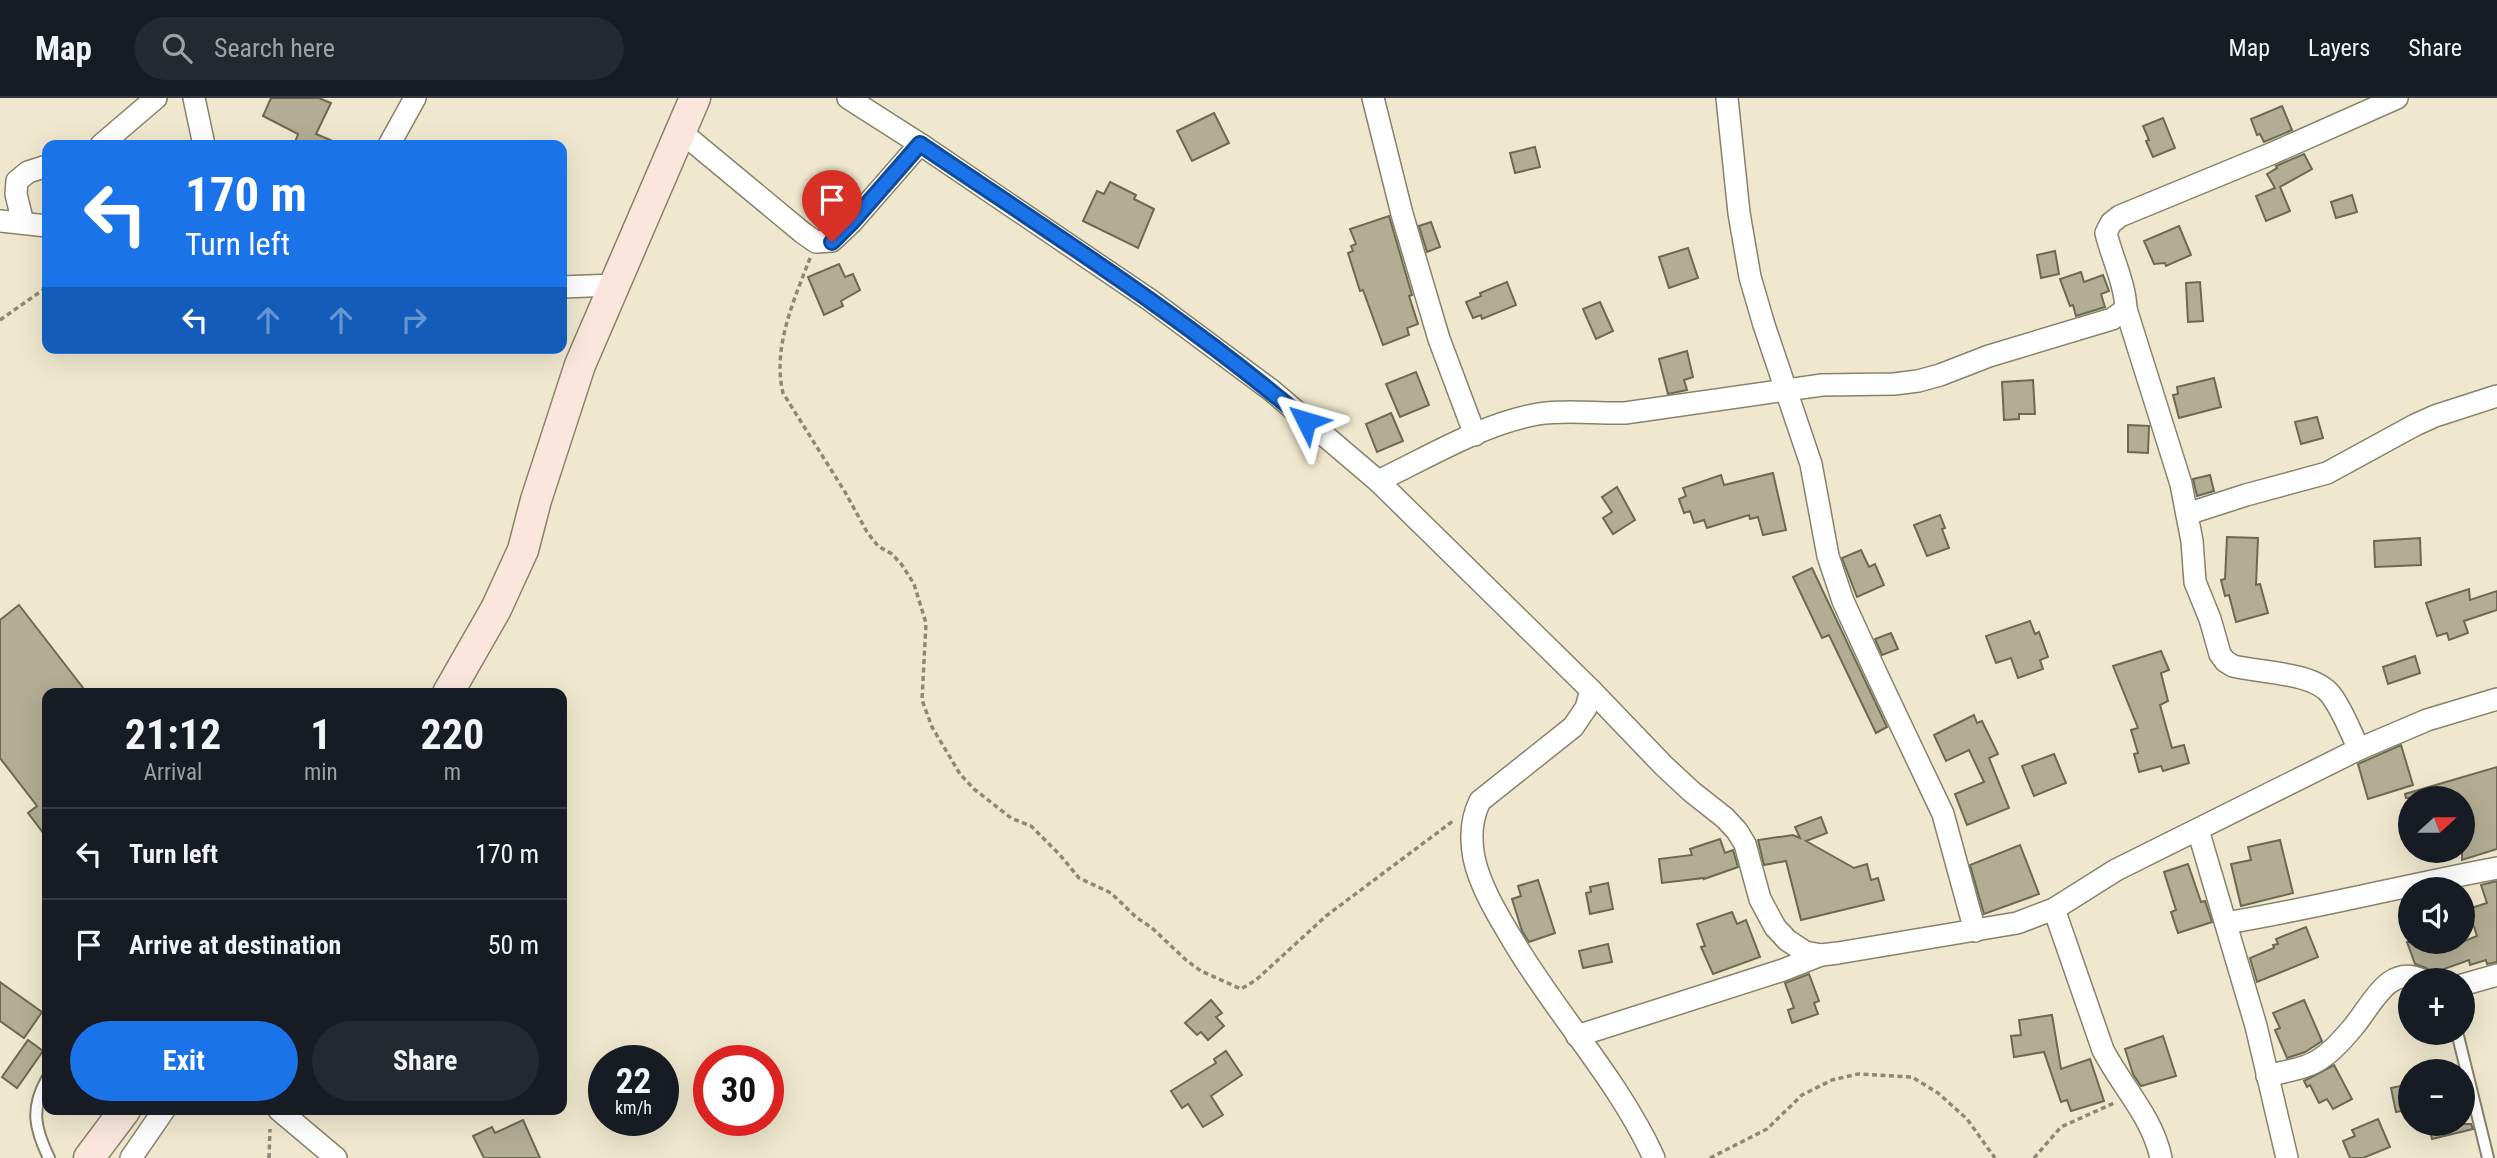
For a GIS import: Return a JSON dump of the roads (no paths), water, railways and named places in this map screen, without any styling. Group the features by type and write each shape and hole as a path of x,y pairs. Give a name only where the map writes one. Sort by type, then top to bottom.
{"main road":[{"path":"451,688 496,609 523,550 536,500 580,365 695,98"},
{"path":"89,1158 121,1115"}],"street":[{"path":"107,140 156,98"},
{"path":"194,98 203,140"},
{"path":"392,140 415,98"},
{"path":"848,98 1150,300 1270,390 1378,481 1591,690 1664,766 1725,818 1745,844 1760,899 1775,927 1787,940 1805,952 1821,955"},
{"path":"1373,98 1402,214 1439,339 1475,435"},
{"path":"1727,98 1739,213 1750,276 1811,464 1828,556 1843,601 1943,814 1975,931"},
{"path":"2359,749 2337,704 2321,685 2301,677 2233,666 2220,654 2195,582 2187,514 2164,424 2126,309 2125,293 2110,254 2106,233 2111,223 2120,216 2397,98"},
{"path":"680,131 816,242 832,242 920,144"},
{"path":"23,223 16,194 17,181 29,172 42,168"},
{"path":"0,221 42,225"},
{"path":"567,287 615,285"},
{"path":"1378,481 1510,420 1561,411 1625,413 1785,389 1848,383 1894,384 1918,381 2112,319 2126,309"},
{"path":"2187,514 2327,473 2415,425 2497,396"},
{"path":"1591,690 1582,717 1573,727 1480,801 1473,815 1471,831 1474,859 1500,919 1529,968 1627,1109 1654,1158"},
{"path":"1577,1036 1783,970 1821,955 2017,923 2054,909 2116,870 2359,749 2427,720 2497,699"},
{"path":"2198,830 2256,1026 2287,1158"},
{"path":"2226,923 2287,913 2497,868"},
{"path":"2054,909 2103,1050 2153,1131 2161,1158"},
{"path":"2475,981 2497,975"},
{"path":"2267,1076 2312,1064 2323,1057 2355,1026 2384,986 2398,978"},
{"path":"131,1158 161,1115"},
{"path":"276,1116 336,1158"}],"lane":[{"path":"2460,1045 2487,1158"},
{"path":"42,1089 36,1115 38,1135 49,1158"}]}
